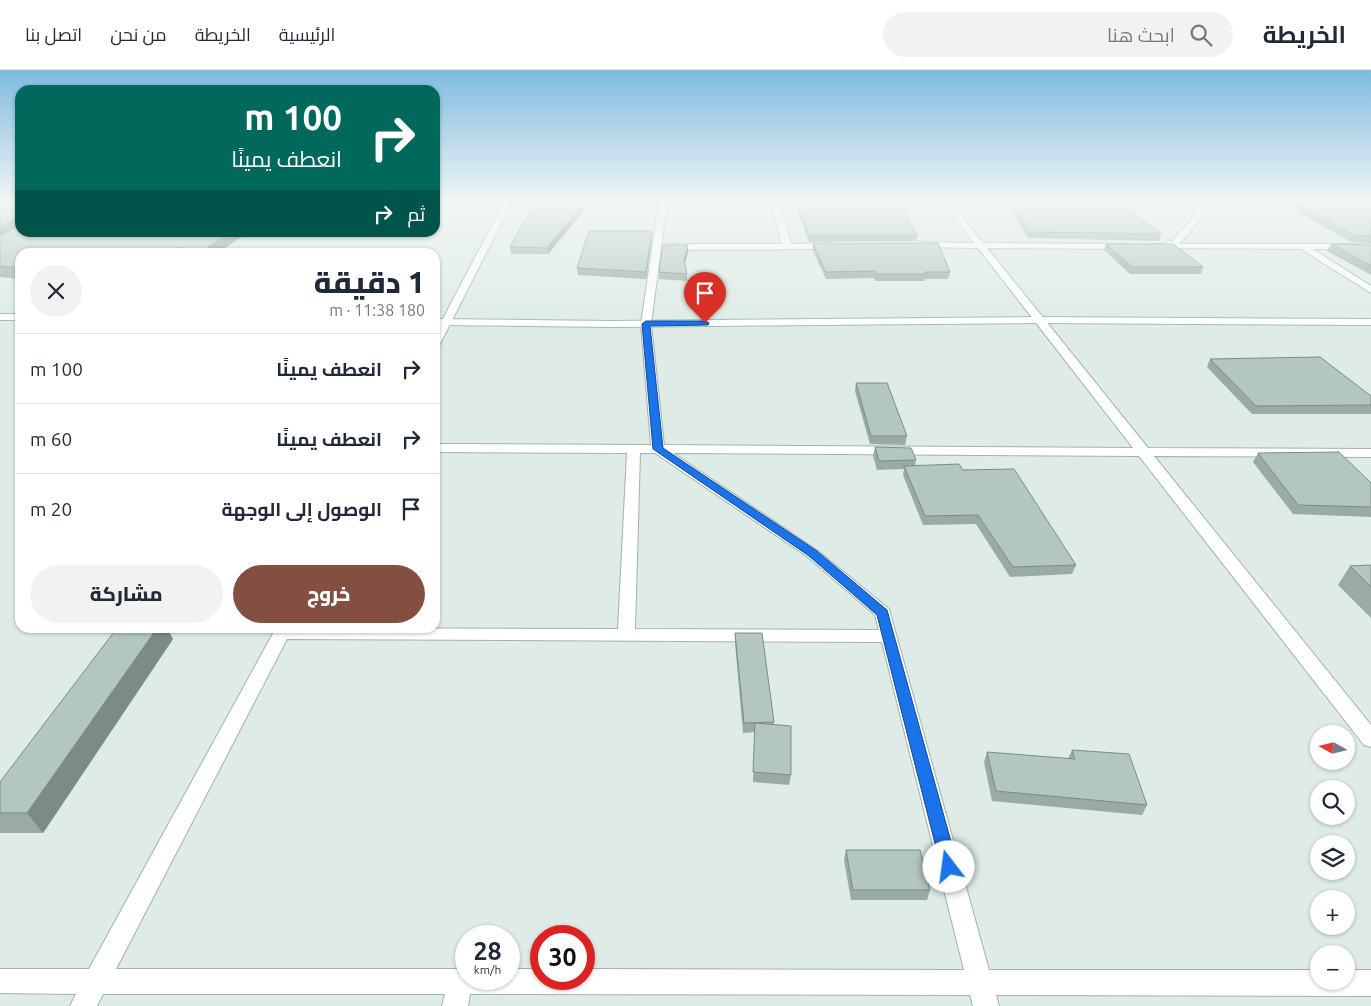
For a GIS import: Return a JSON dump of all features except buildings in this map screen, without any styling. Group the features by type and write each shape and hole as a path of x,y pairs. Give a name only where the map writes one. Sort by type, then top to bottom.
{"street":[{"path":"440,335 486,246"},
{"path":"658,449 646,324 656,247 845,246"},
{"path":"981,246 1371,739"},
{"path":"1085,246 1134,246"},
{"path":"1143,246 1371,247"},
{"path":"1302,246 1371,290"},
{"path":"0,317 15,317"},
{"path":"440,322 646,324 1039,320 1371,322"},
{"path":"440,448 1371,453"},
{"path":"626,635 634,449"},
{"path":"658,449 813,554 883,613 982,994"},
{"path":"440,632 889,636"},
{"path":"83,1006 281,633"},
{"path":"0,982 96,982 458,994 982,994 1371,983"}],"route":[{"path":"705,323 646,324 658,449 813,554 883,613 949,867"}]}
